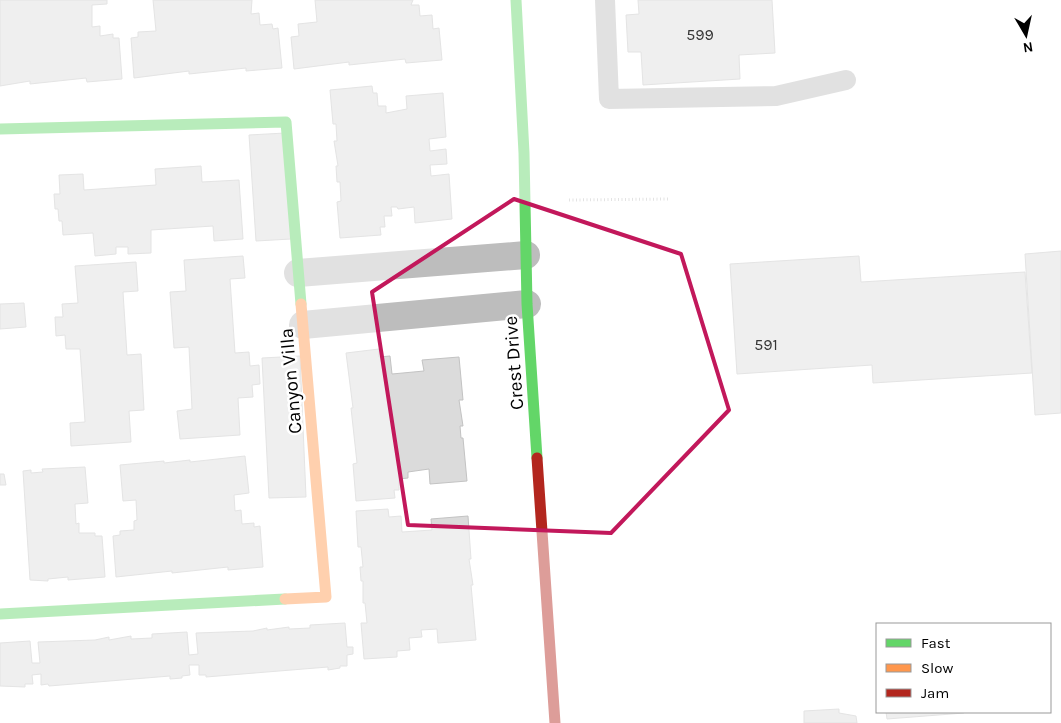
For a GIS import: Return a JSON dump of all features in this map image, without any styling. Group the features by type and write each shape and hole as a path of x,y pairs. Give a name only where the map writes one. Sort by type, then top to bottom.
{"street":[{"name":"Crest Drive","path":"516,0 524,153 527,304 554,723"},
{"name":"Canyon Villa","path":"0,129 286,122 326,597 0,614"},
{"path":"298,273 526,254"},
{"path":"303,325 527,304"}],"lane":[{"path":"605,0 609,99 776,96 846,80"}],"path":[{"path":"569,200 670,198"}],"highlighted area":[{"path":"514,199 681,254 729,410 611,533 408,525 372,292"}],"building":[{"path":"0,0 107,0 107,4 92,5 92,27 100,26 100,36 113,34 113,38 119,38 122,79 87,82 86,78 30,84 30,81 0,86"},
{"path":"153,0 252,0 251,14 259,13 260,25 272,24 273,29 278,28 282,68 246,71 246,68 189,74 189,71 134,78 131,38 138,37 138,32 156,31"},
{"path":"315,0 413,0 411,5 419,5 420,16 432,15 433,29 439,28 442,60 406,63 405,59 349,65 349,62 294,69 291,37 299,36 298,24 317,22"},
{"path":"638,0 772,0 775,53 739,55 740,79 643,85 641,52 628,52 626,15 639,14"},
{"path":"372,86 373,93 377,93 378,106 386,106 386,113 407,109 406,96 443,93 446,137 429,139 430,151 446,149 447,164 430,165 431,176 449,174 452,219 415,223 414,207 398,209 397,207 391,207 392,216 384,216 385,227 380,227 381,235 340,238 337,202 341,201 340,182 337,182 336,166 338,166 334,141 337,141 336,124 333,124 330,90"},
{"path":"285,133 291,239 256,241 249,135"},
{"path":"201,166 202,182 239,180 243,239 214,241 213,226 151,230 151,253 128,254 128,247 116,247 116,254 95,256 93,233 63,235 62,221 59,221 58,209 55,209 54,194 60,194 59,175 83,174 84,190 156,185 155,169"},
{"path":"1061,251 1061,413 1035,415 1025,254"},
{"path":"243,256 245,278 230,279 235,353 249,352 250,366 259,365 260,384 252,385 253,397 238,398 240,435 180,439 177,411 192,409 189,347 174,348 170,292 186,291 184,260"},
{"path":"859,256 861,282 1025,272 1032,373 873,383 872,365 737,374 730,264"},
{"path":"136,262 138,291 123,292 127,355 141,354 144,410 129,411 131,442 71,446 70,423 85,422 80,349 66,349 65,335 56,336 55,317 63,317 62,304 78,303 75,266"},
{"path":"24,303 26,327 0,329 0,304"},
{"path":"379,349 379,357 390,356 392,374 424,371 422,360 459,357 463,400 459,400 463,426 460,426 467,481 430,484 429,469 408,472 408,478 399,479 399,490 394,490 395,498 356,501 353,464 357,463 346,353"},
{"path":"300,356 306,497 269,498 262,358"},
{"path":"245,456 249,493 234,495 235,511 241,510 242,524 254,523 254,527 260,526 263,567 228,570 228,567 116,577 113,536 120,535 120,531 134,530 134,521 137,520 136,500 123,501 120,465 164,461 164,463 190,460 190,462"},
{"path":"85,467 88,503 75,504 76,524 79,523 79,533 95,533 95,536 102,536 105,577 68,580 68,577 48,579 48,581 30,580 23,471 31,470 31,473 43,472 42,469"},
{"path":"0,474 4,474 6,485 0,485"},
{"path":"388,509 389,517 401,516 402,532 432,530 431,519 468,516 471,559 469,559 473,585 471,585 476,640 438,643 437,629 421,630 422,637 409,638 410,650 397,651 397,657 364,659 361,623 367,623 365,603 363,603 363,581 361,581 360,567 363,567 361,547 358,547 356,511"},
{"path":"345,623 347,647 353,647 353,654 347,655 347,666 340,666 340,668 328,670 328,667 206,677 206,675 199,675 199,665 189,665 190,675 182,676 182,678 170,679 170,676 49,686 48,684 41,685 41,674 32,675 33,684 25,684 25,687 0,686 0,643 30,641 32,663 40,663 38,642 95,640 109,637 109,640 131,636 131,639 152,638 152,634 187,632 189,655 198,654 196,633 253,631 289,627 289,629 310,628 310,625"},
{"path":"839,709 839,713 856,716 857,723 804,723 804,711"},
{"path":"886,713 964,713 887,719"}],"traffic: fast":[{"path":"516,0 524,153 527,304 537,458"},
{"path":"0,129 286,122 301,304"},
{"path":"0,614 285,599"}],"traffic: slow":[{"path":"285,599 326,597 301,304"}],"traffic: jam":[{"path":"537,458 555,723"}]}
